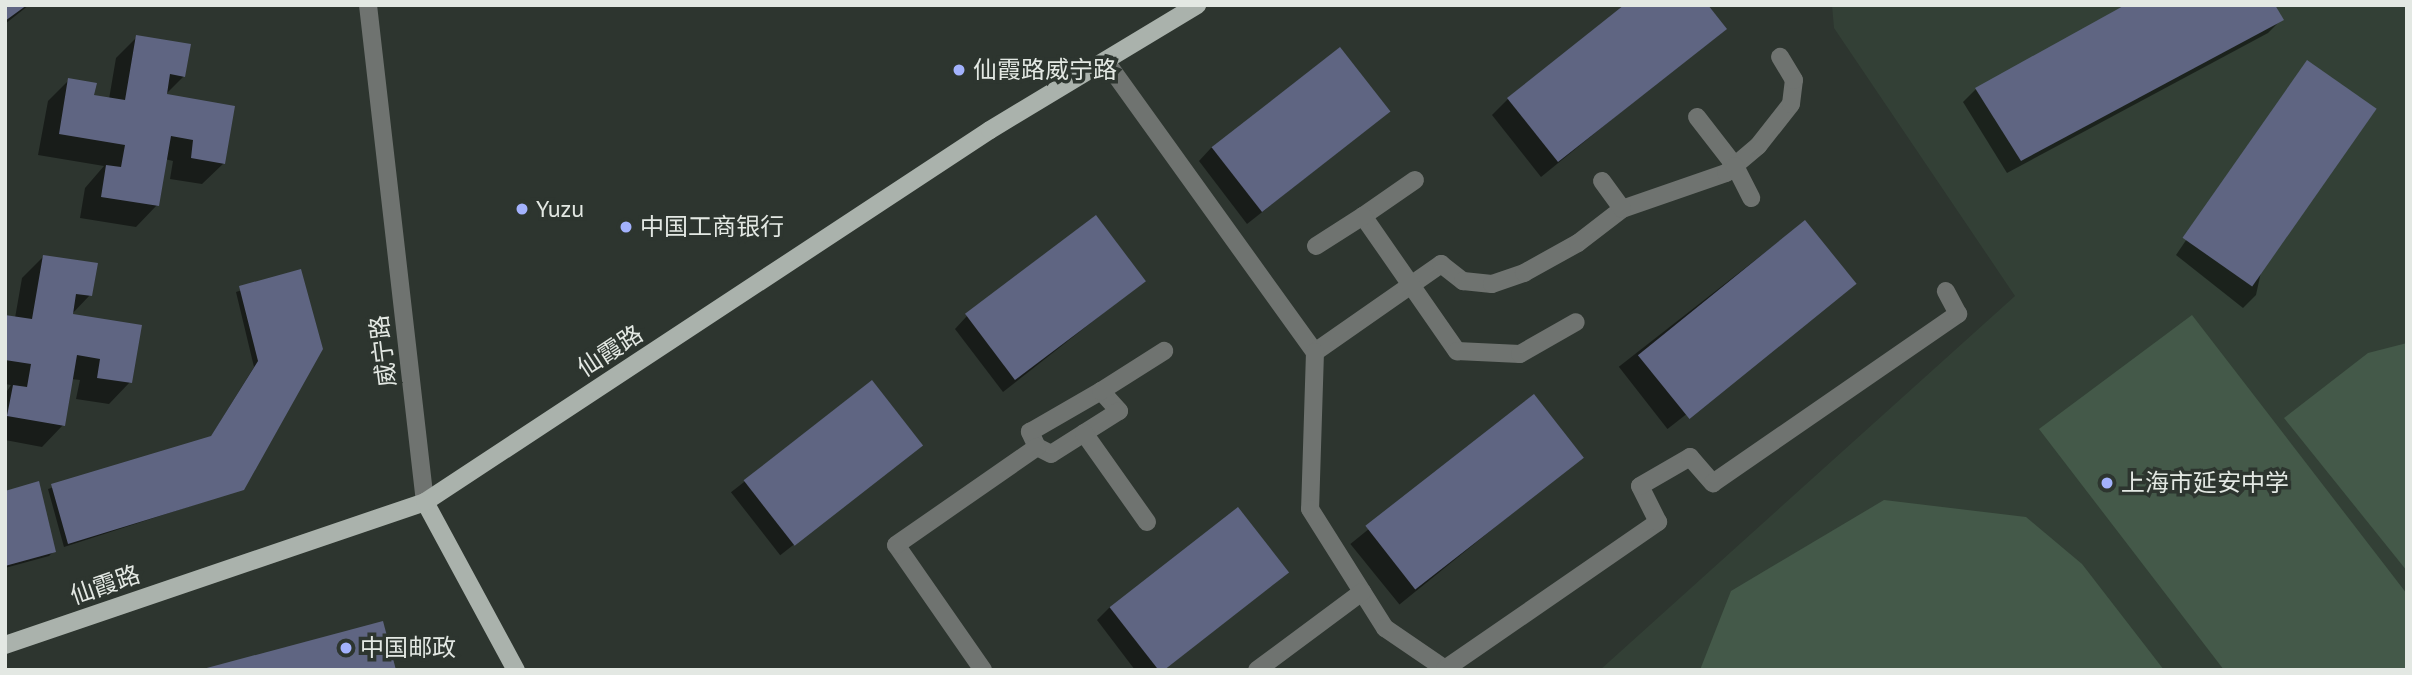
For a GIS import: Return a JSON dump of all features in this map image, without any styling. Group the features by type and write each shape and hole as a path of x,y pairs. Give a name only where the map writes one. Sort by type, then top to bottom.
{"main road":[{"name":"仙霞路","path":"5,645 425,502 990,131 1107,63 1197,5"},
{"name":"威宁路","path":"425,502 516,670"}],"street":[{"name":"威宁路","path":"368,5 425,502"},
{"path":"1315,352 1441,264 1463,281 1492,284 1524,273 1578,243 1622,209 1678,192 1735,166 1758,146 1790,104 1794,80 1780,57"},
{"path":"1107,63 1315,352 1310,509 1385,628 1445,669 1658,522 1640,486 1690,457 1713,483 1958,314 1946,291"},
{"path":"1697,117 1735,166 1751,198"},
{"path":"1316,246 1415,180"},
{"path":"1602,181 1622,209"},
{"path":"1363,216 1457,351 1520,354 1576,322"},
{"path":"1101,391 1119,411 1051,454 1037,447 1030,432 1164,351"},
{"path":"1084,433 1147,522"},
{"path":"983,670 896,545 1037,447"},
{"path":"1257,670 1362,592"}],"shaded area":[{"name":"上海市延安中学","path":"1832,5 2407,5 2407,670 1600,670 2015,296 1834,28"},
{"path":"2192,315 2407,594 2407,670 2224,670 2039,429"},
{"path":"2407,343 2407,571 2284,418 2368,353"},
{"path":"1884,500 2026,517 2082,564 2164,670 1700,670 1731,591"}],"building":[{"path":"5,5 27,5 5,21"},
{"path":"1624,5 1708,5 1727,29 1558,162 1507,98"},
{"path":"2125,5 2275,5 2284,20 2021,161 1975,88"},
{"path":"136,35 191,44 185,77 170,74 167,94 235,106 225,164 191,158 193,140 171,136 159,206 101,197 106,165 121,167 125,145 59,134 68,78 97,83 94,95 125,100"},
{"path":"1340,47 1390,112 1262,212 1212,147"},
{"path":"2307,60 2377,109 2252,287 2183,238"},
{"path":"1096,215 1146,281 1015,380 965,314"},
{"path":"1805,220 1857,284 1690,419 1638,355"},
{"path":"43,255 98,263 92,296 76,294 73,314 142,325 132,383 97,378 100,359 77,355 65,426 7,416 13,385 27,387 31,364 5,360 5,315 32,319"},
{"path":"301,269 323,349 244,490 68,544 51,484 211,436 258,361 239,286"},
{"path":"872,380 923,445 795,546 744,480"},
{"path":"1534,394 1584,458 1415,590 1365,526"},
{"path":"39,481 56,552 5,566 5,491"},
{"path":"1238,507 1289,572 1164,670 1158,670 1110,607"},
{"path":"383,621 396,670 203,670 203,669"}],"place":[{"name":"仙霞路威宁路","path":"959,70"},
{"name":"Yuzu","path":"522,209"},
{"name":"中国工商银行","path":"626,227"},
{"name":"上海市延安中学","path":"2107,483"},
{"name":"中国邮政","path":"346,648"}]}
